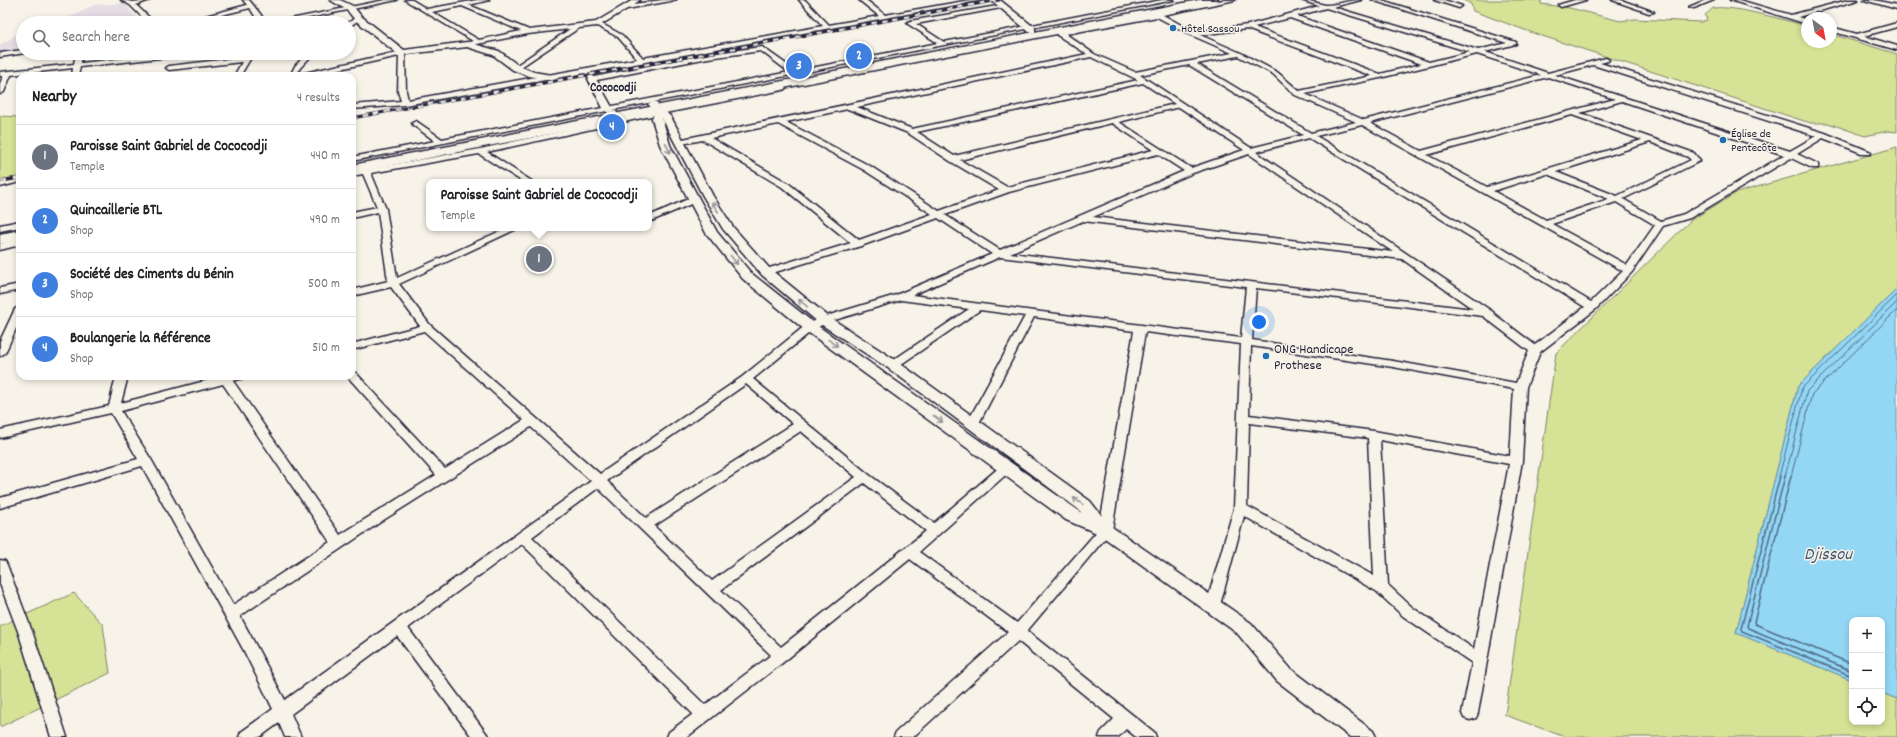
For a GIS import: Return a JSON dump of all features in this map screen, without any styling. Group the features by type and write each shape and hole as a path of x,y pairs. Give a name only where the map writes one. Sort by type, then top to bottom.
{"highway":[{"path":"656,106 1031,29 1191,0"},
{"path":"356,162 612,112 656,106 1214,0"},
{"path":"356,169 612,112"},
{"path":"0,233 16,230"},
{"path":"0,239 16,237"}],"street":[{"path":"124,0 132,4 145,16"},
{"path":"132,4 147,0"},
{"path":"246,0 259,16"},
{"path":"334,0 350,8 358,18 402,53"},
{"path":"309,16 394,0"},
{"path":"408,0 477,41"},
{"path":"426,11 486,0"},
{"path":"316,72 402,53 467,44 528,32 598,24 637,0"},
{"path":"653,0 664,1"},
{"path":"623,8 673,0"},
{"path":"802,0 827,27"},
{"path":"862,0 883,17"},
{"path":"928,0 936,7"},
{"path":"590,75 642,61 980,0"},
{"path":"995,0 1031,29"},
{"path":"356,173 480,151 793,72 1031,29 1171,0"},
{"path":"656,106 1060,33 1232,0"},
{"path":"1304,0 1478,52 1623,99 1790,154 1815,166"},
{"path":"1193,34 1248,27 1324,7 1358,0"},
{"path":"1298,93 1380,76 1514,43 1375,0"},
{"path":"1437,0 1459,6"},
{"path":"1561,5 1583,0"},
{"path":"1615,0 1651,12"},
{"path":"1692,7 1711,0"},
{"path":"1732,0 1801,20"},
{"path":"1792,17 1855,0"},
{"path":"1867,0 1897,7"},
{"path":"464,5 528,32"},
{"path":"210,16 251,6"},
{"path":"943,44 910,23 1003,7"},
{"path":"1158,14 1193,34 1239,54 1276,73 1298,93 1362,121 1630,270"},
{"path":"1291,16 1429,64"},
{"path":"598,24 620,36 642,61"},
{"path":"1858,37 1897,25"},
{"path":"516,68 580,26"},
{"path":"1248,27 1380,76"},
{"path":"1837,31 1897,48"},
{"path":"1060,33 1092,55 1134,74 1250,151 1489,314 1535,350"},
{"path":"467,44 496,53 516,68 539,76 554,78"},
{"path":"356,106 405,103 554,78 590,75 708,56 762,50 793,72"},
{"path":"0,54 16,53"},
{"path":"402,53 402,91 405,103"},
{"path":"1134,74 1239,54"},
{"path":"681,142 1092,55"},
{"path":"76,72 78,60"},
{"path":"20,72 122,60"},
{"path":"176,60 167,70 225,60"},
{"path":"239,72 246,60"},
{"path":"295,72 297,67 304,60"},
{"path":"247,737 599,481 746,379 810,327 824,320 900,297 1190,171 1250,151 1362,121 1549,76 1606,60"},
{"path":"1190,63 1592,307"},
{"path":"1595,64 1822,135 1867,152"},
{"path":"0,92 4,74 16,73"},
{"path":"356,158 440,141 612,112 590,75"},
{"path":"911,131 1143,81"},
{"path":"1420,154 1623,99"},
{"path":"953,159 1180,105"},
{"path":"656,106 666,117 681,142 708,196 729,229 766,272 824,320 893,365 1084,505 1105,530"},
{"path":"656,106 657,119 666,145 712,233 747,276 810,327 1072,516 1105,530 1213,604 1244,628 1284,675 1366,737"},
{"path":"850,107 911,131 953,159 1006,190"},
{"path":"1546,223 1617,199 1696,161 1691,155 1574,113"},
{"path":"1113,121 1190,171"},
{"path":"416,122 440,141"},
{"path":"780,122 866,168 999,254 1489,314"},
{"path":"1470,713 1516,461 1520,387 1535,350 1592,307 1630,270 1660,224 1687,216 1822,135"},
{"path":"704,137 785,185 858,244"},
{"path":"1487,190 1650,140"},
{"path":"480,151 524,179"},
{"path":"766,272 858,244 1006,190 1159,151"},
{"path":"1547,171 1617,199 1660,224"},
{"path":"366,172 382,210 393,283 426,327 599,481 781,656"},
{"path":"0,184 16,181"},
{"path":"652,218 695,199"},
{"path":"356,215 382,210"},
{"path":"1080,218 1405,256"},
{"path":"0,228 16,225"},
{"path":"356,292 393,283 507,231"},
{"path":"0,247 16,243"},
{"path":"1213,604 1240,508 1242,418 1251,285"},
{"path":"0,291 16,288"},
{"path":"900,297 1246,342 1393,364 1520,387"},
{"path":"893,365 978,307"},
{"path":"973,423 1031,314"},
{"path":"0,353 16,318"},
{"path":"356,346 426,327"},
{"path":"902,737 1018,632 1105,530 1140,328"},
{"path":"356,379 443,475"},
{"path":"746,379 864,477 934,532"},
{"path":"121,380 114,409 146,461 231,614 283,711 293,737"},
{"path":"0,434 114,409 222,380"},
{"path":"227,380 337,542"},
{"path":"1242,418 1374,435 1516,461"},
{"path":"231,614 337,542 532,421"},
{"path":"645,525 802,425"},
{"path":"1374,435 1381,587"},
{"path":"0,503 146,461"},
{"path":"675,737 781,656 910,552 1006,468"},
{"path":"712,589 864,477"},
{"path":"1240,508 1381,587 1408,612 1479,660"},
{"path":"523,536 704,714"},
{"path":"910,552 1018,632 1148,737"},
{"path":"0,565 26,634 59,737"},
{"path":"399,627 482,737"},
{"path":"1107,737 1125,719"}],"shaded area":[{"path":"126,3 131,12 136,16 70,16 94,5"},
{"path":"16,35 16,51 0,52 0,45"}],"green space":[{"path":"1463,0 1541,0 1541,4 1570,8 1620,21 1634,19 1701,22 1707,20 1705,15 1711,9 1722,8 1760,14 1801,24 1801,48 1837,48 1837,36 1897,54 1897,132 1888,131 1865,136 1828,123 1811,123 1801,120 1533,33 1473,11 1471,4"},
{"path":"0,116 16,117 16,178 0,181"},
{"path":"1897,147 1897,289 1798,386 1736,633 1849,679 1849,725 1885,725 1885,694 1897,699 1897,737 1565,737 1505,715 1556,353 1691,220 1736,193"},
{"path":"74,593 103,625 110,673 0,727 0,626"}],"water":[{"name":"Djissou","path":"1897,289 1897,699 1885,694 1885,617 1849,617 1849,679 1736,633 1798,386"}],"railway":[{"path":"356,117 999,0"},
{"path":"0,181 16,179"}],"place":[{"name":"Hôtel Sassou","path":"1173,28"},
{"name":"Quincaillerie BTL","path":"859,56"},
{"name":"Société des Ciments du Bénin","path":"799,66"},
{"name":"Boulangerie la Référence","path":"612,127"},
{"name":"Église de Pentecôte","path":"1723,140"},
{"name":"Paroisse Saint Gabriel de Cococodji","path":"539,259"},
{"name":"ONG Handicape Prothese","path":"1266,356"}],"district":[{"name":"Cococodji","path":"613,86"}]}
